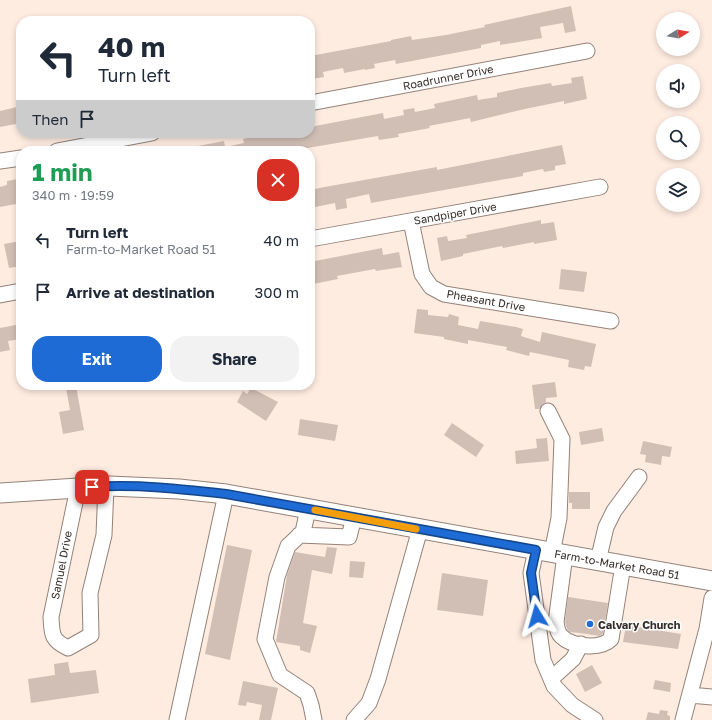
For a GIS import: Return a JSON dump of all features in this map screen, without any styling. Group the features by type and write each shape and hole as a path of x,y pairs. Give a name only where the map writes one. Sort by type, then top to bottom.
{"main road":[{"name":"Farm-to-Market Road 51","path":"0,493 106,486 179,489 226,494 712,581"}],"street":[{"name":"Roadrunner Drive","path":"315,102 587,51"},
{"path":"83,146 126,138"},
{"path":"0,161 16,159"},
{"name":"Sandpiper Drive","path":"315,238 600,187"},
{"name":"Pheasant Drive","path":"410,221 422,274 431,287 444,294 611,321"},
{"path":"0,296 16,292"},
{"path":"548,411 562,439 559,518 551,553 557,631 562,637 581,644 601,645 611,639 623,565"},
{"path":"598,561 606,527 614,511 639,477"},
{"name":"Samuel Drive","path":"78,488 51,617 52,633 56,642 68,648 91,635 90,593 104,535 106,486"},
{"path":"177,720 226,494"},
{"path":"308,509 303,532 288,546 277,577 265,639 280,675 307,693 312,704 314,720"},
{"path":"299,535 349,537 354,517"},
{"path":"354,720 369,703 378,679 420,529"},
{"path":"551,553 531,573 543,660 554,686 572,705 595,720"},
{"path":"683,720 707,629 712,598"},
{"path":"551,679 573,659 581,644"},
{"path":"690,695 712,697"}],"building":[{"path":"571,6 576,31 565,33 563,23 540,27 542,38 500,45 500,41 481,45 481,48 396,64 395,60 374,64 375,68 365,70 344,73 343,68 323,72 324,77 315,78 315,55 411,36 412,40 446,35 485,27 484,25"},
{"path":"583,76 587,99 564,104 564,101 471,122 470,118 429,126 430,128 398,134 399,137 379,140 378,136 315,147 230,146 244,143 243,139 248,138 315,138 315,126 383,113 384,119 404,115 403,110 414,108 415,112 435,108 434,104 477,95 478,100 497,97 497,93 521,88 551,83 552,86 572,83 571,78"},
{"path":"16,107 16,124 0,127 0,111"},
{"path":"224,141 225,146 198,146"},
{"path":"562,145 566,164 555,166 555,170 544,172 543,169 523,173 523,176 371,203 369,194 346,199 347,208 336,210 335,203 315,207 315,189 319,188 437,167 437,170"},
{"path":"16,179 16,204 0,207 0,187 7,185 7,181"},
{"path":"541,220 541,224 554,222 557,240 534,244 534,242 503,248 502,246 463,254 463,256 441,261 437,238 447,236 448,241 467,238 466,235"},
{"path":"16,242 16,267 9,268 4,244"},
{"path":"382,248 383,255 399,252 402,267 376,271 375,269 337,276 338,279 315,284 315,261"},
{"path":"561,269 587,272 584,292 559,289"},
{"path":"417,309 428,310 428,315 448,317 449,314 459,317 458,325 478,329 480,321 516,327 523,329 521,336 540,342 542,332 596,344 591,367 585,366 584,370 568,367 569,360 530,352 529,356 506,350 507,347 468,340 468,344 444,339 444,337 414,333"},
{"path":"16,325 16,340 8,341 10,350 0,352 0,328"},
{"path":"555,382 557,397 546,398 546,402 539,409 535,409 532,385"},
{"path":"66,390 77,390 84,430 63,434 59,412 70,410"},
{"path":"250,390 255,390 278,402 266,421 237,402 243,391 247,394"},
{"path":"300,419 338,425 335,441 298,435"},
{"path":"452,423 484,445 476,457 444,435"},
{"path":"602,428 604,441 581,445 579,432"},
{"path":"547,438 549,461 516,464 515,451 537,448 536,439"},
{"path":"643,441 672,447 670,457 662,456 661,465 645,462 646,455 640,454"},
{"path":"569,492 590,492 590,509 572,509 572,503 569,503"},
{"path":"227,545 252,550 230,660 205,654"},
{"path":"327,547 337,548 332,574 312,570 303,623 317,626 310,653 300,650 300,646 276,642 287,575 295,552 325,557"},
{"path":"350,561 365,562 363,578 349,577"},
{"path":"442,573 488,580 483,616 437,610"},
{"path":"568,597 608,603 603,634 599,636 570,632 567,629 565,622"},
{"path":"626,625 681,634 678,649 623,642"},
{"path":"68,662 70,673 96,670 99,693 31,703 28,679 55,675 54,664"},
{"path":"592,665 602,683 585,692 576,674"},
{"path":"655,680 671,683 670,692 653,689"},
{"path":"243,681 278,688 271,720 259,720 262,705 247,702 246,706 238,705"},
{"path":"660,710 668,711 667,715 670,716 670,720 646,720 648,712 659,714"}],"slow traffic":[{"path":"315,510 416,529"}],"place":[{"name":"Calvary Church","path":"590,624"}],"route":[{"path":"92,487 109,486 179,489 226,494 536,550 531,573 537,616"}]}
